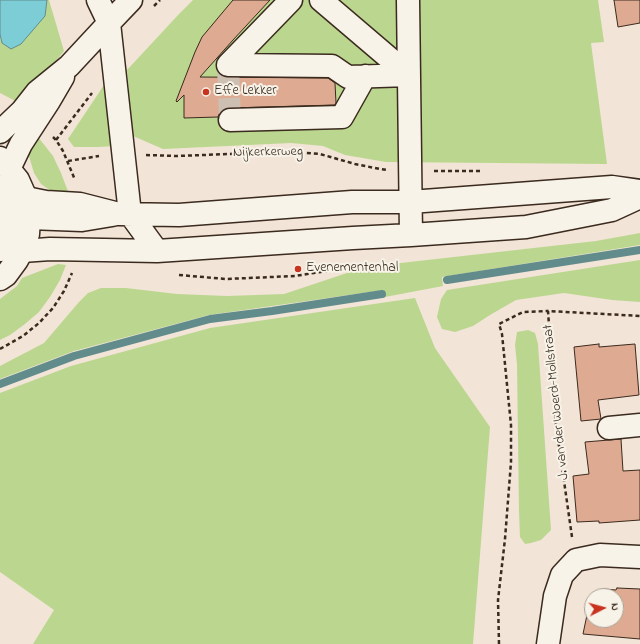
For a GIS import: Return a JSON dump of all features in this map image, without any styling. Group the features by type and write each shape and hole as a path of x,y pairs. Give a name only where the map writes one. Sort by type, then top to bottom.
{"street":[{"path":"98,0 109,23 123,155 124,214 157,251"},
{"path":"0,132 22,111 37,92 69,66 131,0"},
{"path":"291,0 228,65 332,66 348,77 409,75"},
{"path":"321,0 409,75"},
{"path":"346,0 347,23"},
{"path":"408,0 411,235"},
{"path":"69,66 49,101 3,171 6,199 21,210 82,220 124,214 179,215 352,202 410,202 612,187 640,191"},
{"path":"230,120 342,117 365,76"},
{"path":"22,251 50,249 157,251 526,227 612,210 640,196"},
{"path":"0,250 6,240 9,227 21,210"},
{"path":"0,279 17,260 28,234 21,210"},
{"path":"610,428 640,426"},
{"path":"548,644 555,596 559,582 562,575 576,560 600,555 640,557"}],"path":[{"name":"Nijkerkerweg","path":"68,162 95,157 123,155 177,156 254,152 296,152 320,154 380,170 490,171"},
{"path":"0,349 23,336 39,323 64,291 72,273"},
{"path":"499,644 498,600 505,539 511,462 511,425 502,334 499,324 523,312 548,311"},
{"name":"J. van der Woerd-Mollstraat","path":"576,560 556,425 548,311 640,316"}],"green space":[{"path":"47,0 49,0 64,51 21,104 0,93 0,34 2,43 45,16"},
{"path":"193,0 598,0 604,42 591,43 607,164 386,162 345,155 323,146 291,143 163,149 133,136 127,70"},
{"path":"108,79 114,146 74,147 68,139"},
{"path":"38,137 53,156 69,194 54,193 41,184 34,173 28,153"},
{"path":"640,233 640,245 442,277 443,286 385,297 384,290 209,315 74,351 0,379 0,366 44,343 88,293 101,288 126,288 177,294 227,296 284,294 365,267 596,241"},
{"path":"640,260 640,302 612,300 564,293 516,300 473,326 455,332 442,329 437,317 441,299 447,290"},
{"path":"58,264 66,265 60,280 39,312 10,335 0,340 0,299 17,286 22,278"},
{"path":"415,298 435,348 490,427 473,644 33,644 54,610 0,572 0,393 71,366 210,328"},
{"path":"528,330 535,333 538,344 551,530 541,540 525,544 520,537 517,364 515,345 517,332"}],"water":[{"path":"0,0 47,0 45,16 21,44 11,49 2,43 0,34"}],"building":[{"path":"233,0 270,0 200,77 328,78 335,83 335,105 230,108 223,110 218,117 184,118 184,95 177,102 176,101 195,52 202,37"},
{"path":"614,0 640,0 640,23 618,27"},
{"path":"599,344 599,347 635,344 639,395 598,400 601,419 581,421 574,347"},
{"path":"621,439 623,471 640,470 640,520 599,523 599,521 577,522 573,476 589,474 585,442"},
{"path":"624,588 640,589 640,639 583,634 584,628 624,628"}],"waterway":[{"path":"447,280 640,250"},
{"path":"0,384 74,356 210,319 382,294"}],"tunnel":[{"path":"228,65 230,120"}],"place":[{"name":"Effe Lekker","path":"206,92"},
{"name":"Evenementenhal","path":"298,269"}]}
